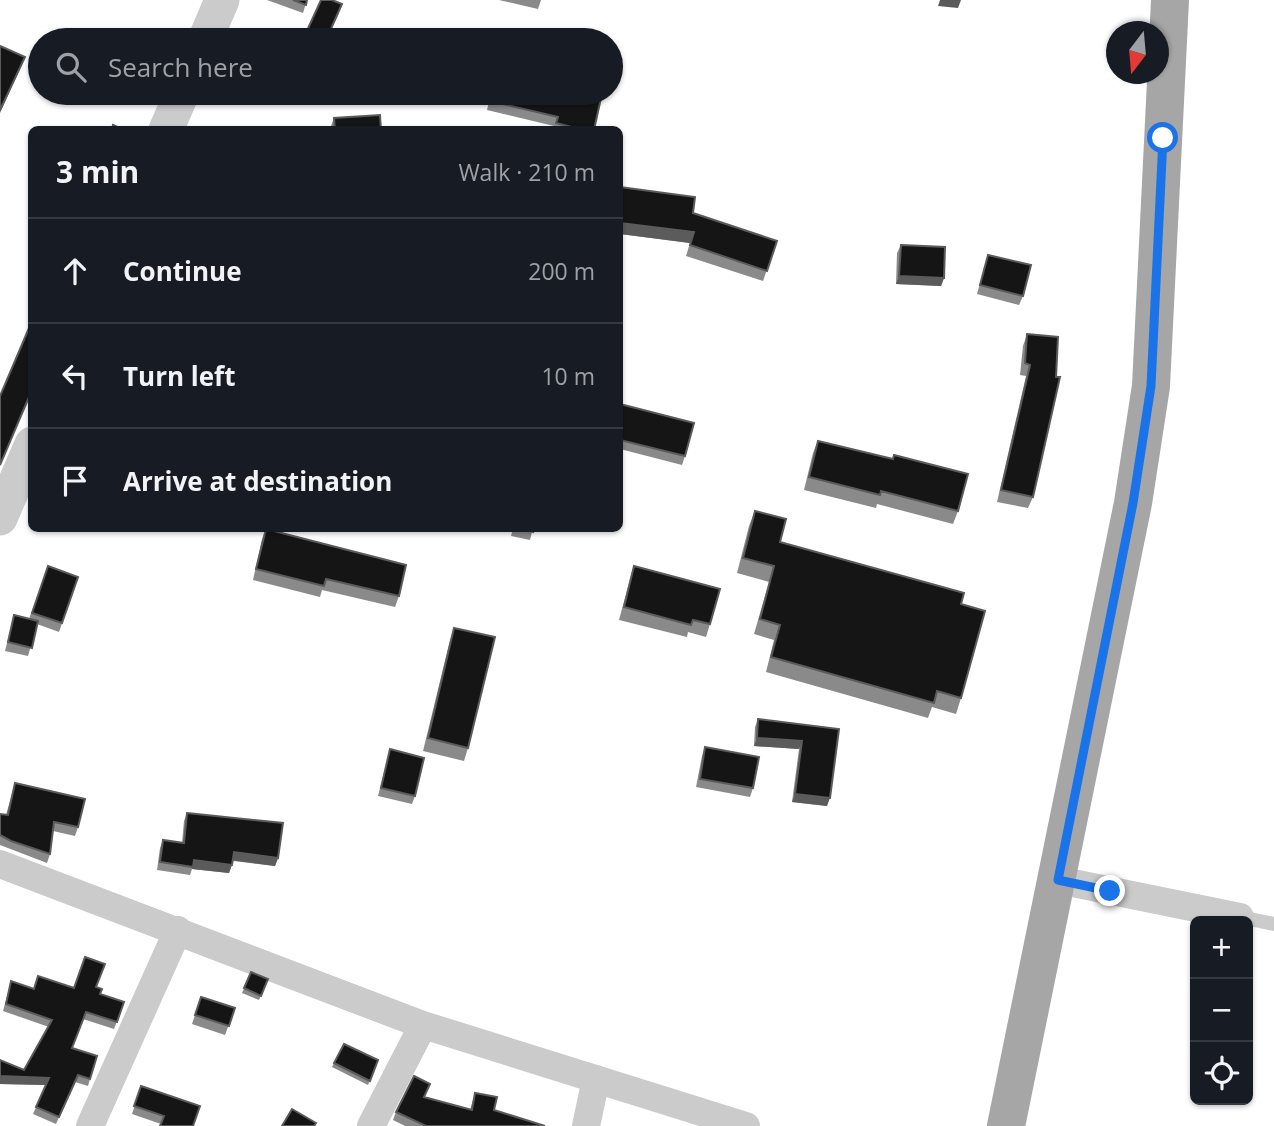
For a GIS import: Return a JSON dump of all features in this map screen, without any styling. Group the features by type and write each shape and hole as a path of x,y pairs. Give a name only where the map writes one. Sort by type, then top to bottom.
{"main road":[{"path":"1006,1126 1133,503 1151,386 1170,0"}],"street":[{"path":"210,28 222,0"},
{"path":"168,126 177,105"},
{"path":"0,518 28,453"},
{"path":"0,864 422,1025 746,1126"},
{"path":"1058,880 1226,916"},
{"path":"90,1126 178,930"},
{"path":"371,1126 422,1025"},
{"path":"586,1126 596,1079"}],"lane":[{"path":"1253,921 1274,924"}],"building":[{"path":"293,0 307,0 306,5"},
{"path":"321,0 342,4 331,28 308,28"},
{"path":"0,46 25,57 0,110"},
{"path":"507,105 599,105 595,126 568,126 556,123 558,117"},
{"path":"380,115 381,126 335,126 334,118"},
{"path":"623,187 695,197 693,213 777,241 767,271 690,245 694,232 623,223"},
{"path":"901,245 945,247 944,278 899,276"},
{"path":"988,255 1031,265 1023,296 980,285"},
{"path":"28,330 28,399 0,465 0,396"},
{"path":"1027,334 1058,337 1056,377 1060,377 1033,497 1001,490 1030,365 1025,363"},
{"path":"623,405 694,423 685,456 623,441"},
{"path":"818,441 893,459 894,455 968,474 958,511 881,491 880,495 809,477"},
{"path":"755,511 786,519 780,542 964,593 961,604 985,611 961,698 937,691 934,703 771,657 780,625 760,619 774,566 743,558"},
{"path":"265,532 278,532 406,565 399,596 326,579 324,586 256,569"},
{"path":"48,566 78,577 62,623 32,613"},
{"path":"634,566 720,589 710,624 693,620 691,625 624,607"},
{"path":"14,615 38,621 32,648 8,642"},
{"path":"454,628 495,637 468,748 428,738"},
{"path":"758,719 839,729 830,798 795,794 802,741 757,738"},
{"path":"705,747 759,757 753,788 700,779"},
{"path":"390,749 424,758 415,796 381,788"},
{"path":"15,783 85,799 78,827 54,822 50,854 0,835 0,814 8,815"},
{"path":"187,813 283,823 278,858 234,852 232,865 194,860 193,867 160,862 163,840 184,843"},
{"path":"85,957 105,964 96,987 102,989 100,994 124,1002 117,1022 86,1012 72,1048 97,1056 90,1079 78,1075 59,1117 36,1107 49,1078 0,1076 0,1060 24,1070 52,1020 6,1004 11,981 34,989 38,976 74,988"},
{"path":"251,972 268,979 261,996 244,988"},
{"path":"201,997 235,1008 229,1026 195,1015"},
{"path":"344,1044 378,1060 370,1081 334,1063"},
{"path":"414,1076 430,1084 424,1097 472,1110 475,1093 497,1097 494,1110 545,1126 426,1126 396,1112"},
{"path":"141,1086 200,1106 193,1126 160,1126 164,1116 134,1106"},
{"path":"292,1109 316,1123 314,1126 282,1126"}],"route":[{"path":"1110,891 1058,880 1133,503 1151,386 1163,138"}]}
